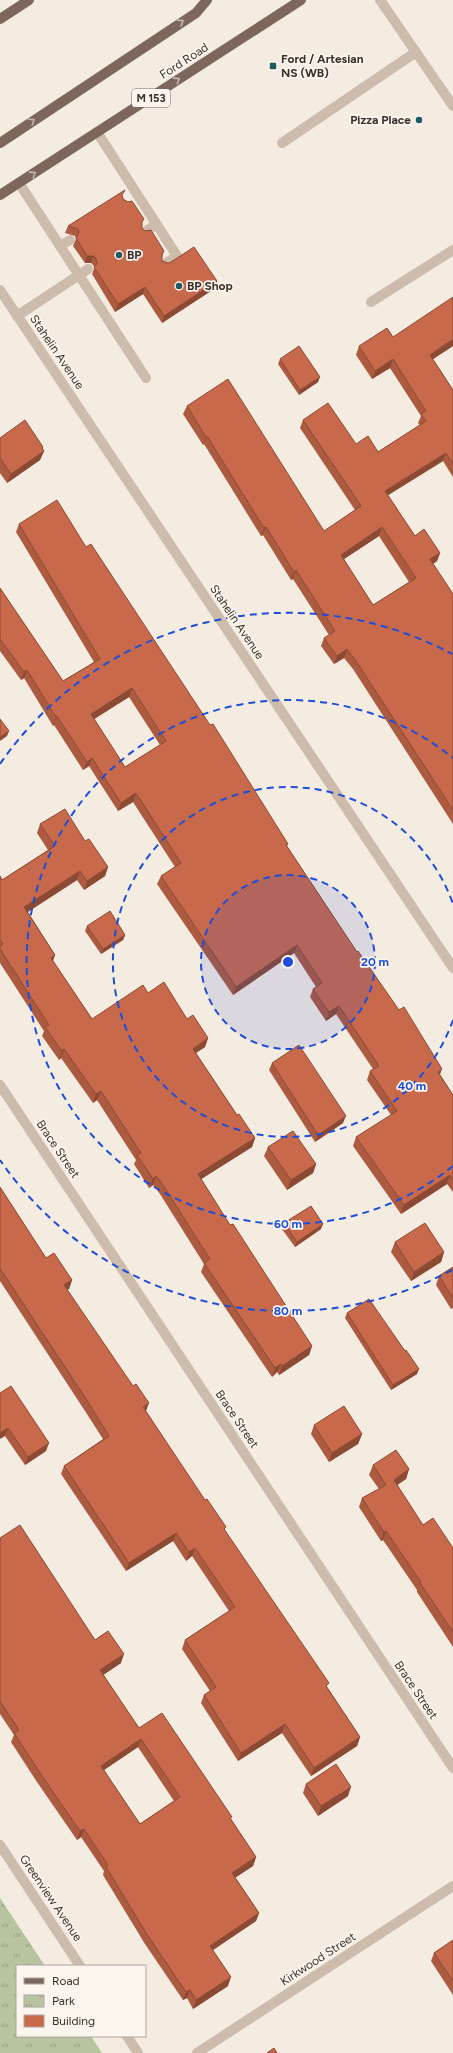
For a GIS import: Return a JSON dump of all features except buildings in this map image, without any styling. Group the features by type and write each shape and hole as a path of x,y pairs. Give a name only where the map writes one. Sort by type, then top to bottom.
{"main road":[{"path":"0,19 29,0"},
{"path":"0,143 196,13 207,0"},
{"name":"Ford Road","path":"0,195 301,0"}],"street":[{"path":"380,0 453,106"},
{"path":"282,144 416,52"},
{"path":"97,132 177,256 165,264"},
{"path":"19,183 146,378"},
{"path":"126,203 138,196"},
{"path":"145,232 156,224"},
{"path":"60,246 70,240"},
{"path":"371,302 453,250"},
{"path":"17,316 88,269"},
{"name":"Stahelin Avenue","path":"0,290 453,968"},
{"path":"99,306 108,300"},
{"name":"Brace Street","path":"0,1085 453,1768"},
{"name":"Greenview Avenue","path":"0,1845 79,1965"},
{"name":"Kirkwood Street","path":"197,2053 453,1886"},
{"path":"128,2037 138,2053"}],"green space":[{"path":"0,1898 44,1965 16,1965 16,2037 92,2037 102,2053 0,2053"}],"place":[{"name":"Ford / Artesian NS (WB)","path":"273,66"},
{"name":"Pizza Place","path":"419,120"},
{"name":"BP","path":"119,255"},
{"name":"BP Shop","path":"179,286"}]}
